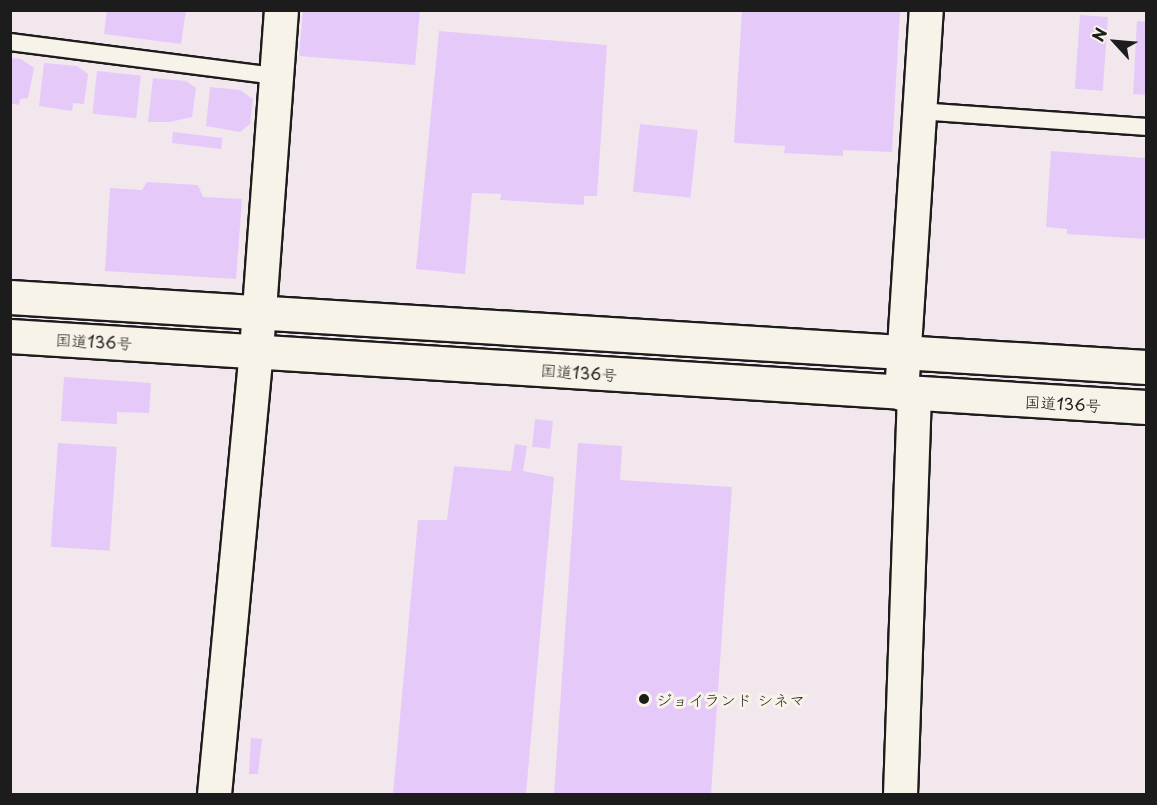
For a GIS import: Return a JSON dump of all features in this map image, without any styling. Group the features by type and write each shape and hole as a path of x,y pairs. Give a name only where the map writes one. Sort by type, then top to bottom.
{"main road":[{"path":"214,795 256,350 281,10"},
{"path":"900,795 908,394 903,351 926,10"},
{"path":"10,297 1146,367"},
{"name":"国道136号","path":"10,336 256,350 908,394 1146,407"}],"lane":[{"path":"10,42 276,76"},
{"path":"919,111 1146,127"}],"building":[{"path":"107,10 186,10 181,44 104,34"},
{"path":"303,10 420,10 415,65 299,56"},
{"path":"742,10 900,10 892,152 843,150 843,156 784,153 785,146 734,143"},
{"path":"1080,15 1108,17 1103,91 1075,89"},
{"path":"1137,21 1146,22 1146,95 1133,94"},
{"path":"439,31 607,45 597,196 584,196 584,205 500,200 501,194 472,193 465,274 416,269"},
{"path":"10,58 21,59 34,68 28,98 20,99 19,105 10,103"},
{"path":"44,63 77,66 88,74 84,104 73,103 72,111 39,106"},
{"path":"97,71 141,76 136,118 93,114"},
{"path":"153,78 186,81 196,88 192,117 170,122 148,122"},
{"path":"210,87 240,90 253,99 250,124 240,132 206,126"},
{"path":"640,124 698,130 691,198 633,192"},
{"path":"173,132 223,138 221,149 172,143"},
{"path":"1051,151 1146,158 1146,239 1067,234 1067,229 1046,227"},
{"path":"147,182 198,185 203,197 242,199 236,279 105,271 110,188 142,190"},
{"path":"64,377 151,383 149,413 117,412 117,424 61,421"},
{"path":"535,419 553,421 550,449 532,447"},
{"path":"58,443 117,447 110,551 51,547"},
{"path":"578,443 622,446 620,480 732,487 711,794 554,794"},
{"path":"515,444 527,446 523,471 554,477 526,794 393,794 418,520 447,520 454,466 511,471"},
{"path":"251,738 262,739 258,774 249,774"}],"place":[{"name":"ジョイランド シネマ","path":"644,699"}]}
